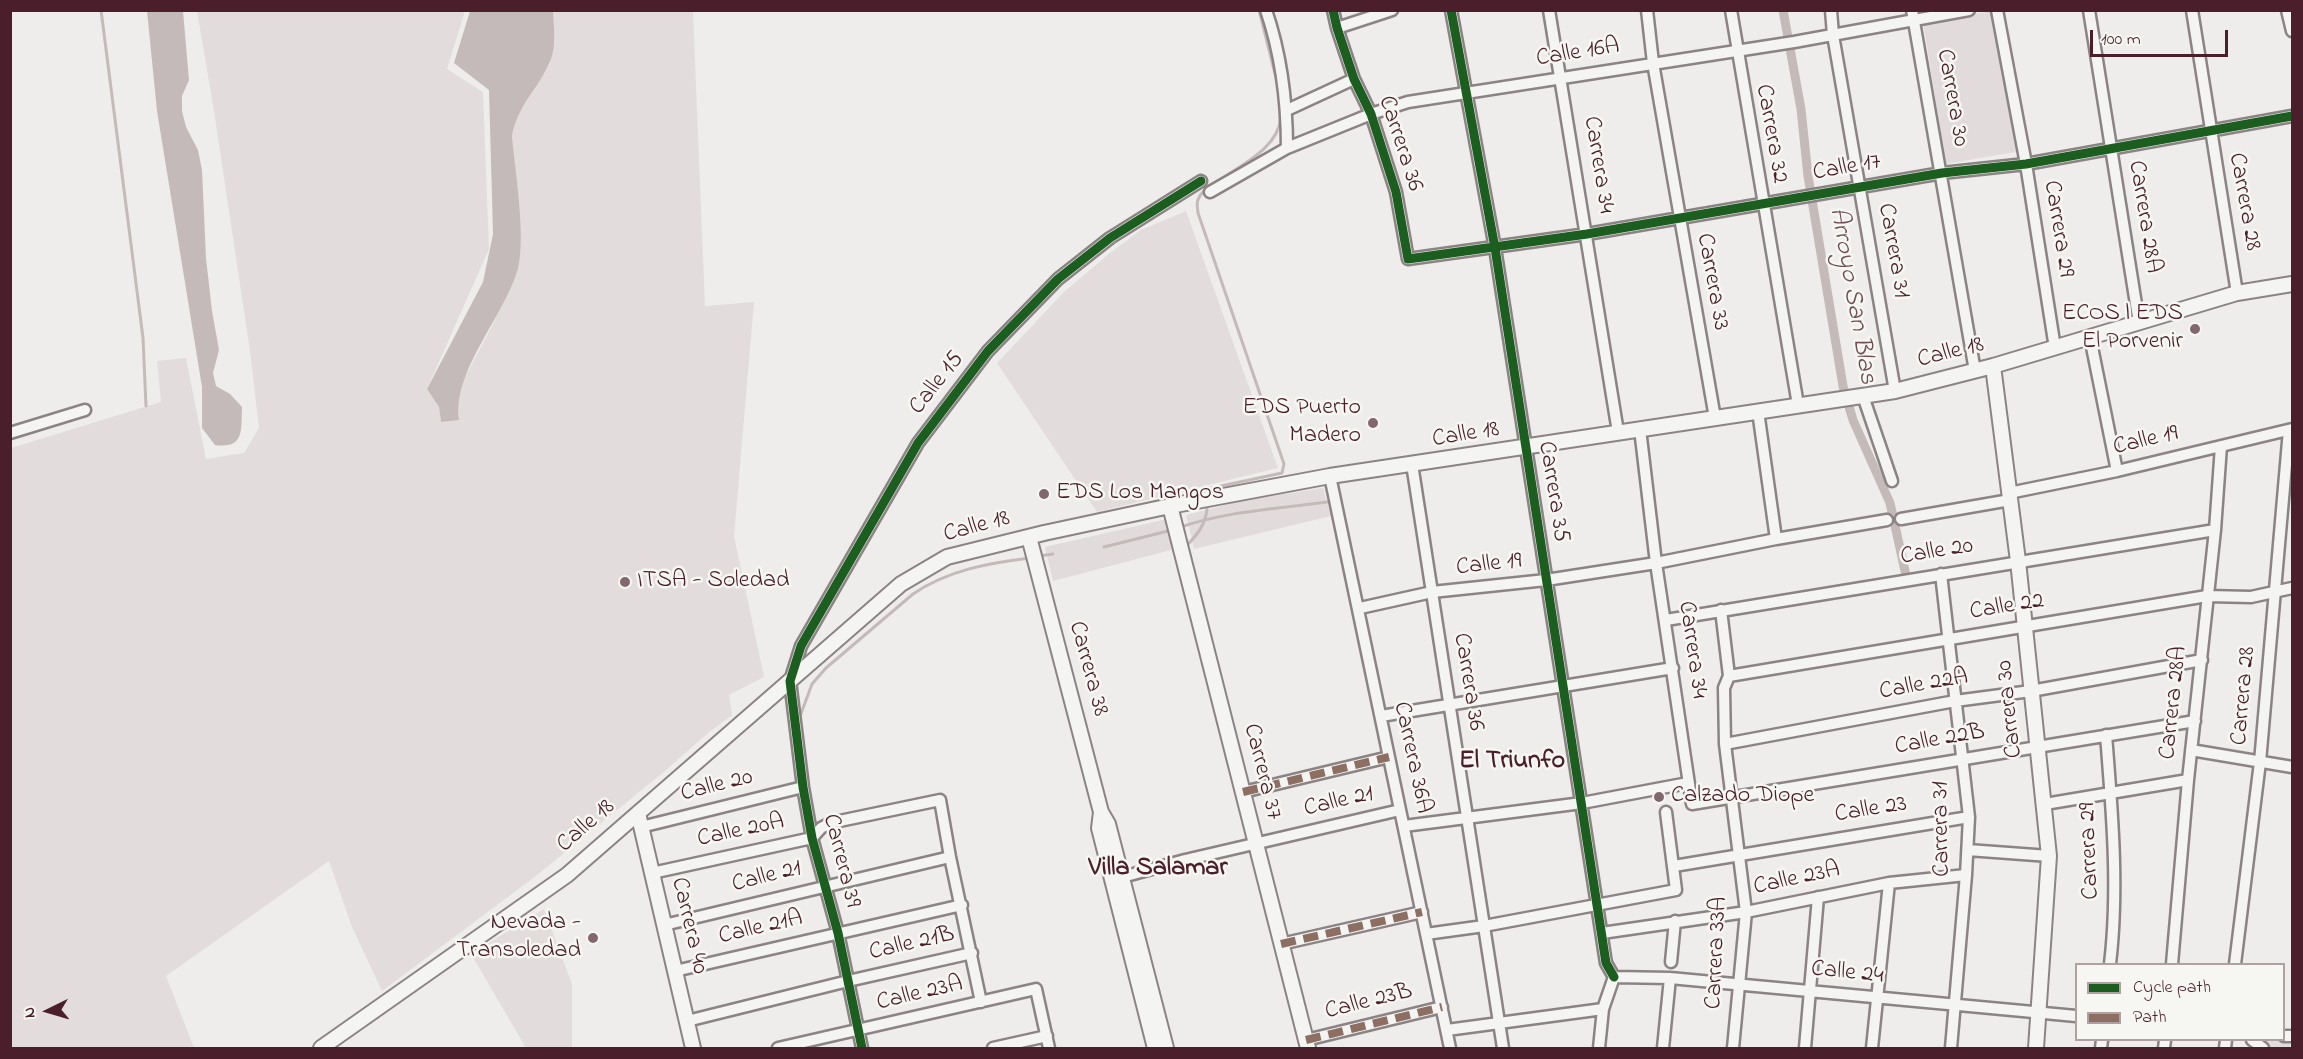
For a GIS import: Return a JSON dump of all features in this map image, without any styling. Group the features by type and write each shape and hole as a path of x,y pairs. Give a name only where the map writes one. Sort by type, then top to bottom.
{"street":[{"path":"1266,10 1287,110 1287,148"},
{"name":"Carrera 36","path":"1333,10 1354,79 1371,114 1395,192 1408,259"},
{"path":"1337,28 1392,10"},
{"name":"Carrera 35","path":"1451,10 1495,248 1596,904 1606,963 1614,977"},
{"name":"Carrera 34","path":"1550,10 1618,432"},
{"name":"Carrera 33","path":"1647,10 1653,63 1715,418"},
{"name":"Carrera 32","path":"1731,10 1736,51 1798,405"},
{"name":"Carrera 31","path":"1831,10 1833,35 1895,391"},
{"name":"Calle 16A","path":"1210,192 1287,148 1371,114 1408,102 1788,43 1833,35 1913,15 1969,10"},
{"name":"Carrera 29","path":"1997,10 2026,164 2055,348"},
{"name":"Carrera 28A","path":"2089,10 2139,323"},
{"name":"Carrera 28","path":"2192,10 2237,293"},
{"path":"2287,10 2292,31"},
{"name":"Carrera 30","path":"1913,15 1975,371"},
{"path":"1287,110 1354,79"},
{"name":"Calle 17","path":"1408,259 1587,234 1942,173 2026,164 2292,116"},
{"name":"Calle 15","path":"790,681 801,646 918,442 988,351 1058,279 1110,238 1201,181"},
{"name":"Calle 18","path":"321,1048 567,875 901,585 947,557 1170,506 1330,476 1895,391 1993,366 2237,293 2292,284"},
{"path":"2090,337 2117,471"},
{"name":"Carrera 30","path":"1993,366 2018,561 2049,856 2036,1048"},
{"path":"1859,396 1892,481"},
{"path":"10,433 85,410"},
{"path":"1758,411 1776,539"},
{"name":"Carrera 34","path":"1640,429 1656,563 1692,804"},
{"name":"Carrera 28","path":"2235,963 2260,762 2291,429"},
{"name":"Calle 19","path":"1901,519 2009,497 2291,429"},
{"name":"Carrera 28A","path":"2172,963 2188,780 2215,530 2221,446"},
{"name":"Carrera 36","path":"1412,464 1503,1048"},
{"name":"Carrera 36A","path":"1330,476 1450,1048"},
{"name":"Carrera 37","path":"1170,506 1307,1044"},
{"name":"Calle 19","path":"1359,611 1360,608 1432,592 1656,563 1887,520"},
{"name":"Calle 20","path":"1666,620 2215,530"},
{"name":"Carrera 38","path":"1029,537 1101,812 1108,824 1117,878 1155,1048"},
{"name":"Carrera 31","path":"1941,574 1969,817 1951,1048"},
{"name":"Calle 22","path":"1730,676 2207,596 2251,597 2292,588"},
{"name":"Carrera 33A","path":"1721,610 1730,676 1724,688 1725,744 1746,912 1733,1048"},
{"name":"Calle 22A","path":"1725,744 1955,701 2031,691 2202,660"},
{"path":"1381,716 1673,668"},
{"name":"Carrera 39","path":"790,681 803,787 812,838 826,886 862,1048"},
{"name":"Calle 22B","path":"1692,804 2195,721"},
{"name":"Carrera 29","path":"2106,735 2115,871 2114,935 2110,963"},
{"path":"2191,750 2292,767"},
{"path":"1243,792 1389,757"},
{"path":"2045,804 2188,780"},
{"name":"Calle 21","path":"1404,826 1582,803 1688,783"},
{"name":"Calle 20","path":"641,827 803,787"},
{"name":"Calle 20A","path":"652,873 812,838 821,828 830,823 940,800 950,857"},
{"name":"Calle 21","path":"1117,878 1400,810"},
{"path":"1426,934 1484,926 1676,890 1666,812"},
{"name":"Carrera 40","path":"638,813 693,1048"},
{"name":"Calle 23","path":"1674,866 1969,817"},
{"path":"1968,850 2049,856"},
{"path":"950,857 981,1002"},
{"name":"Calle 21","path":"664,925 950,857"},
{"name":"Calle 23A","path":"1602,933 1746,912 1889,884 1966,875"},
{"name":"Carrera 38","path":"1117,878 1166,1048"},
{"path":"1872,1048 1889,884"},
{"path":"1805,1048 1818,897"},
{"name":"Calle 21A","path":"675,970 962,905"},
{"path":"1281,944 1422,912"},
{"path":"1671,962 1675,921"},
{"name":"Calle 21B","path":"687,1021 972,953"},
{"path":"1599,1048 1603,1010 1614,977"},
{"name":"Calle 24","path":"1614,977 1670,978 2075,1016"},
{"path":"1663,1048 1670,978"},
{"name":"Calle 23A","path":"778,1048 1036,988 1047,1036"},
{"name":"Calle 23B","path":"1307,1044 1442,1007"},
{"path":"1447,1030 1603,1010"},
{"path":"993,1048 1047,1036 1049,1048"}],"shaded area":[{"path":"147,11 183,11 189,80 182,96 182,111 186,127 198,150 202,170 206,258 219,350 213,373 216,386 230,394 242,407 241,430 232,444 215,445 202,428 202,387 157,111"},
{"path":"197,11 465,11 447,69 483,92 489,249 427,389 439,407 441,422 458,419 457,405 463,381 493,324 517,269 520,249 512,136 515,119 550,64 554,40 553,11 693,11 705,306 754,302 734,536 764,677 729,695 732,715 665,771 536,876 382,991 352,927 329,861 166,976 194,1048 11,1048 11,448 161,402 157,361 186,358 206,459 244,453 259,428 250,351"},
{"path":"470,11 553,11 554,46 551,60 522,108 512,136 521,238 518,268 463,382 459,401 459,420 441,422 439,407 427,389 483,282 493,234 489,90 454,63"},
{"path":"1993,11 2016,152 1946,164 1923,22"},
{"path":"1186,211 1278,468 1097,512 997,363 1064,292 1110,253 1141,230"},
{"path":"1323,488 1331,516 1194,549 1186,515 1241,501"},
{"path":"1167,519 1175,549 1053,581 1045,547"},
{"path":"544,909 572,984 572,1048 526,1048 471,954"},
{"path":"2291,1039 2290,1048 2266,1048 2256,1041 2285,1041"}],"waterway":[{"path":"101,10 143,338 146,406"},
{"path":"1259,10 1279,90"},
{"name":"Arroyo San Blas","path":"1783,10 1801,109 1808,176 1843,386 1853,420 1890,503 1907,580"},
{"path":"1204,495 1204,490 1207,489 1282,473 1284,464 1197,205 1204,190 1245,164 1265,148 1273,139 1281,117"},
{"path":"1178,528 1216,517 1334,501"},
{"path":"1185,547 1201,528 1206,516 1207,504"},
{"path":"1104,547 1172,530"},
{"path":"1039,556 1053,554"},
{"path":"799,719 812,684 826,668 913,594 955,573 984,565 1030,558"}],"marked path":[{"path":"1243,792 1389,757"},
{"path":"1281,944 1422,912"},
{"path":"1306,1040 1442,1007"}],"cycle path":[{"path":"1333,10 1354,79 1371,114 1396,192 1408,259 1587,234 1942,173 2026,164 2292,116"},
{"path":"1451,10 1495,248 1606,963 1614,977"},
{"path":"862,1048 838,933 812,838 803,787 790,681 801,646 918,443 988,351 1058,279 1110,238 1201,181"}],"place":[{"name":"ECOS | EDS El Porvenir","path":"2195,329"},
{"name":"EDS Puerto Madero","path":"1373,423"},
{"name":"EDS Los Mangos","path":"1044,494"},
{"name":"ITSA - Soledad","path":"625,582"},
{"name":"Calzado Diope","path":"1659,797"},
{"name":"Nevada - Transoledad","path":"593,938"}],"district":[{"name":"El Triunfo","path":"1512,763"},
{"name":"Villa Salamar","path":"1158,870"}]}
